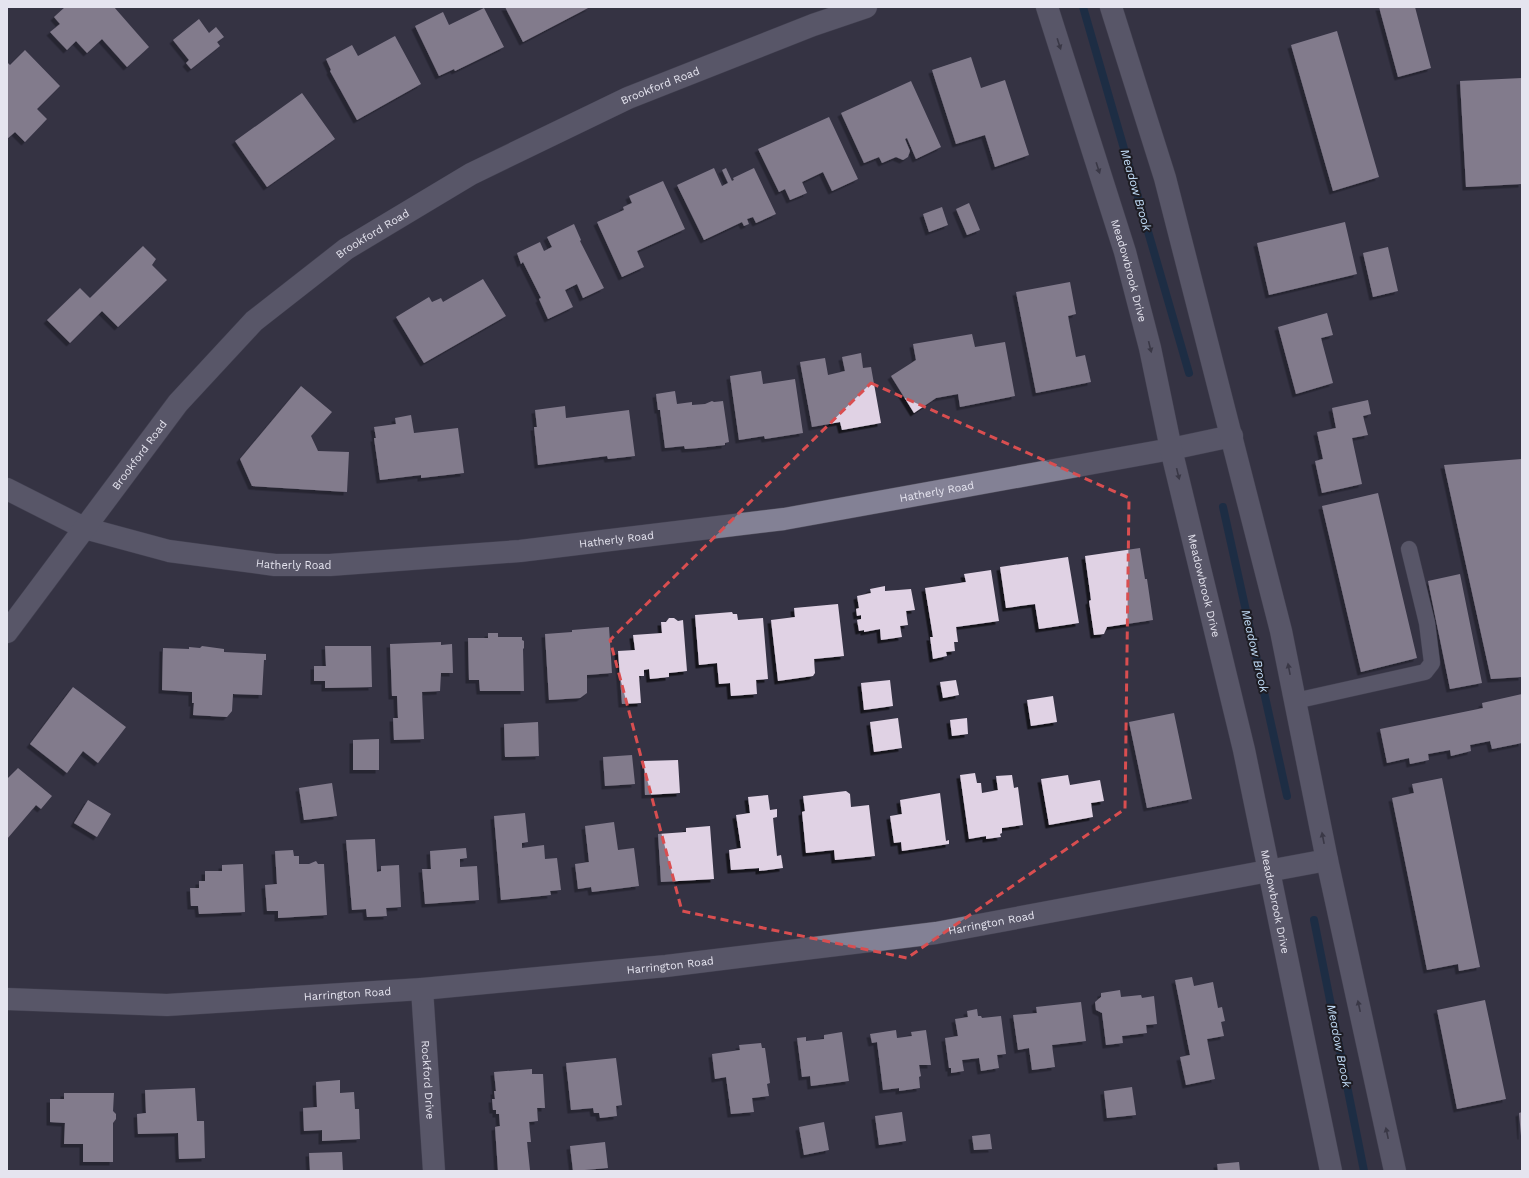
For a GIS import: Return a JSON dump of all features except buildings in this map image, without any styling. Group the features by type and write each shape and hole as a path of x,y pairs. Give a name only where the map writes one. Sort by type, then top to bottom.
{"street":[{"name":"Brookford Road","path":"7,632 178,403 254,321 346,249 471,174 628,98 813,25 866,7"},
{"name":"Meadowbrook Drive","path":"1047,7 1125,252 1150,348 1172,449 1244,750 1331,1171"},
{"path":"1111,7 1165,178 1281,631 1327,860 1395,1171"},
{"name":"Hatherly Road","path":"7,489 84,528 169,552 274,565 330,565 520,552 784,519 1172,449 1232,436"},
{"name":"Harrington Road","path":"7,1000 167,1005 422,989 666,966 936,933 1327,860"},
{"name":"Rockford Drive","path":"422,989 434,1171"}],"lane":[{"path":"1295,701 1425,672 1432,663 1427,623 1410,549"}],"highlighted area":[{"path":"871,383 1129,498 1125,809 907,958 682,911 610,640"}],"waterway":[{"name":"Meadow Brook","path":"1083,7 1189,373"},
{"name":"Meadow Brook","path":"1223,507 1287,796"},
{"name":"Meadow Brook","path":"1314,920 1364,1171"}]}
